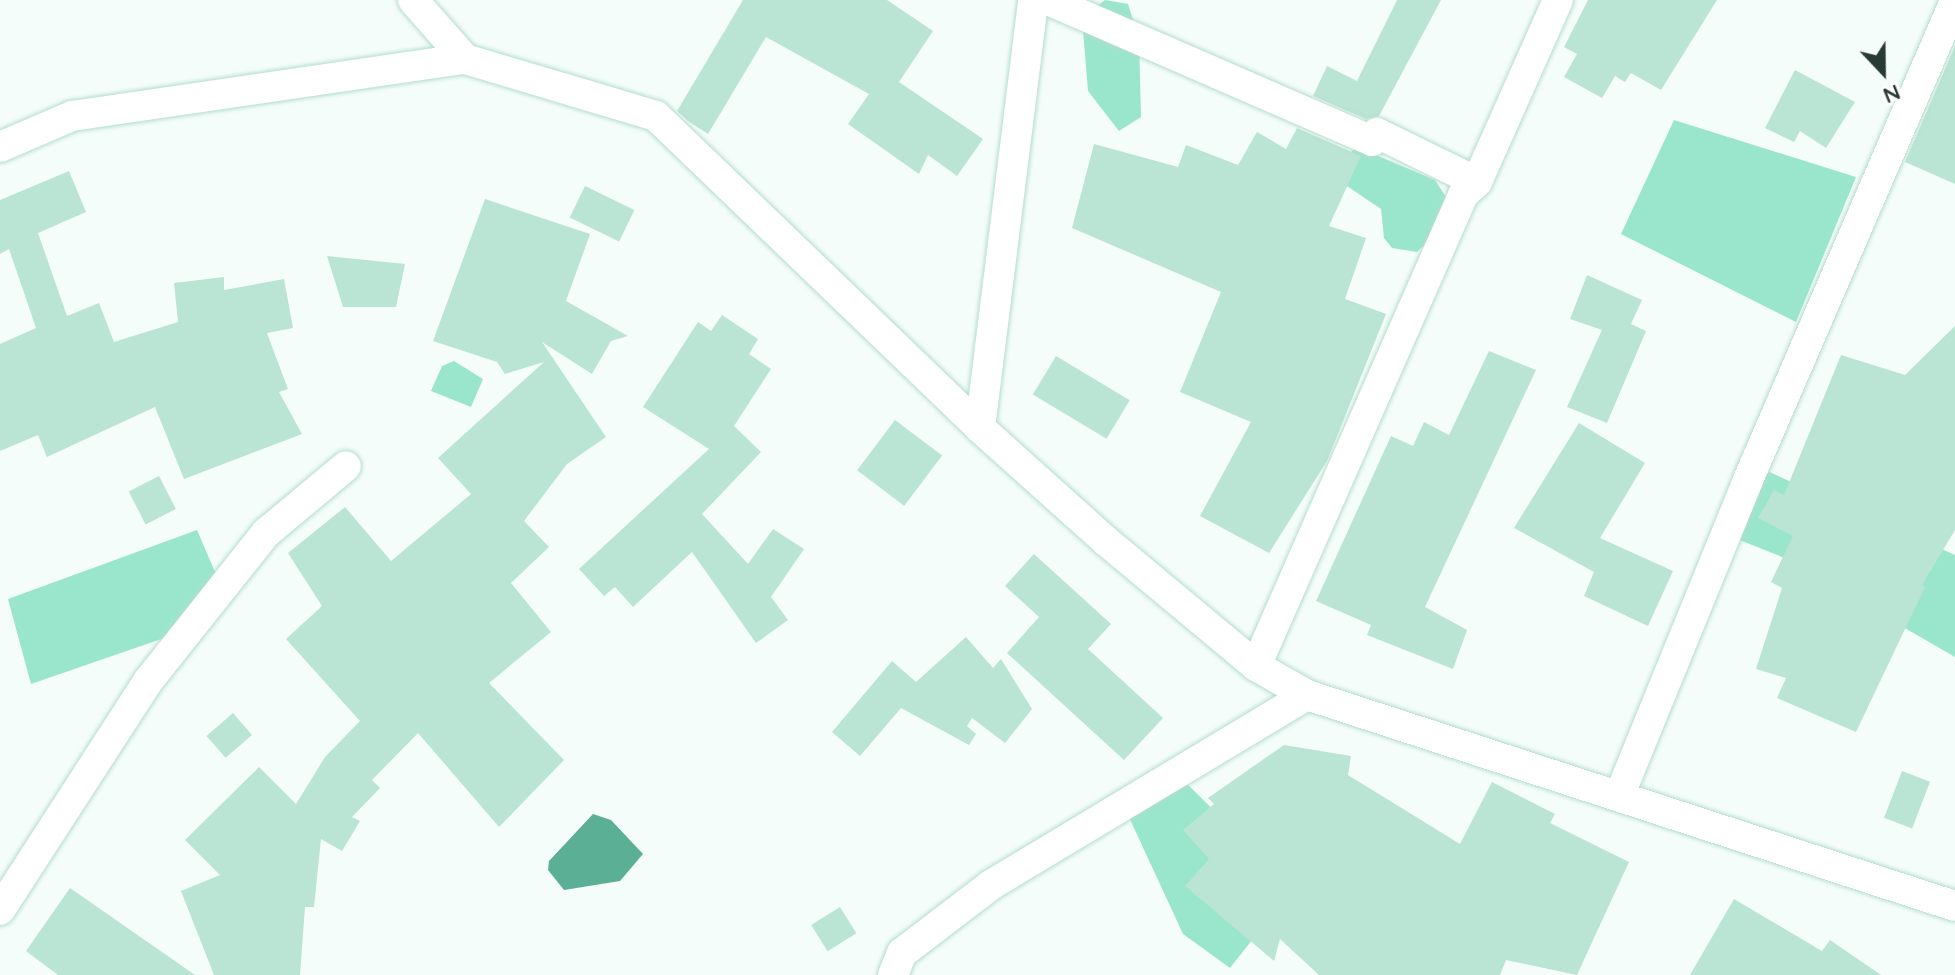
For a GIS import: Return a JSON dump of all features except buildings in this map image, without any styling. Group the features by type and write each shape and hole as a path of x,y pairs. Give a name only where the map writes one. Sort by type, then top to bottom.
{"street":[{"path":"413,0 465,59"},
{"path":"980,428 1033,0"},
{"path":"1048,0 1372,141 1377,133 1477,182"},
{"path":"1256,666 1463,195 1477,182 1558,0"},
{"path":"1620,794 1748,480 1955,1"},
{"path":"0,147 72,116 465,59 656,116 980,428 1106,541 1256,666 1307,695 1620,794 1955,906"},
{"path":"0,910 149,680 266,533 346,466"},
{"path":"893,975 902,953 991,885 1307,695"}],"shaded area":[{"path":"1105,0 1128,4 1139,39 1141,117 1119,131 1088,91 1082,18"},
{"path":"1674,120 1856,177 1796,322 1621,234"},
{"path":"1357,147 1435,180 1446,197 1435,236 1417,252 1392,248 1384,238 1381,209 1344,184 1340,161"},
{"path":"454,361 483,379 471,407 431,391 442,366"},
{"path":"1767,471 1955,555 1955,657 1780,556 1737,539"},
{"path":"197,530 219,581 170,636 31,684 8,599"},
{"path":"1182,779 1293,888 1230,968 1183,934 1128,815"},
{"path":"593,814 611,820 643,854 620,881 564,890 548,870 549,861"}]}
